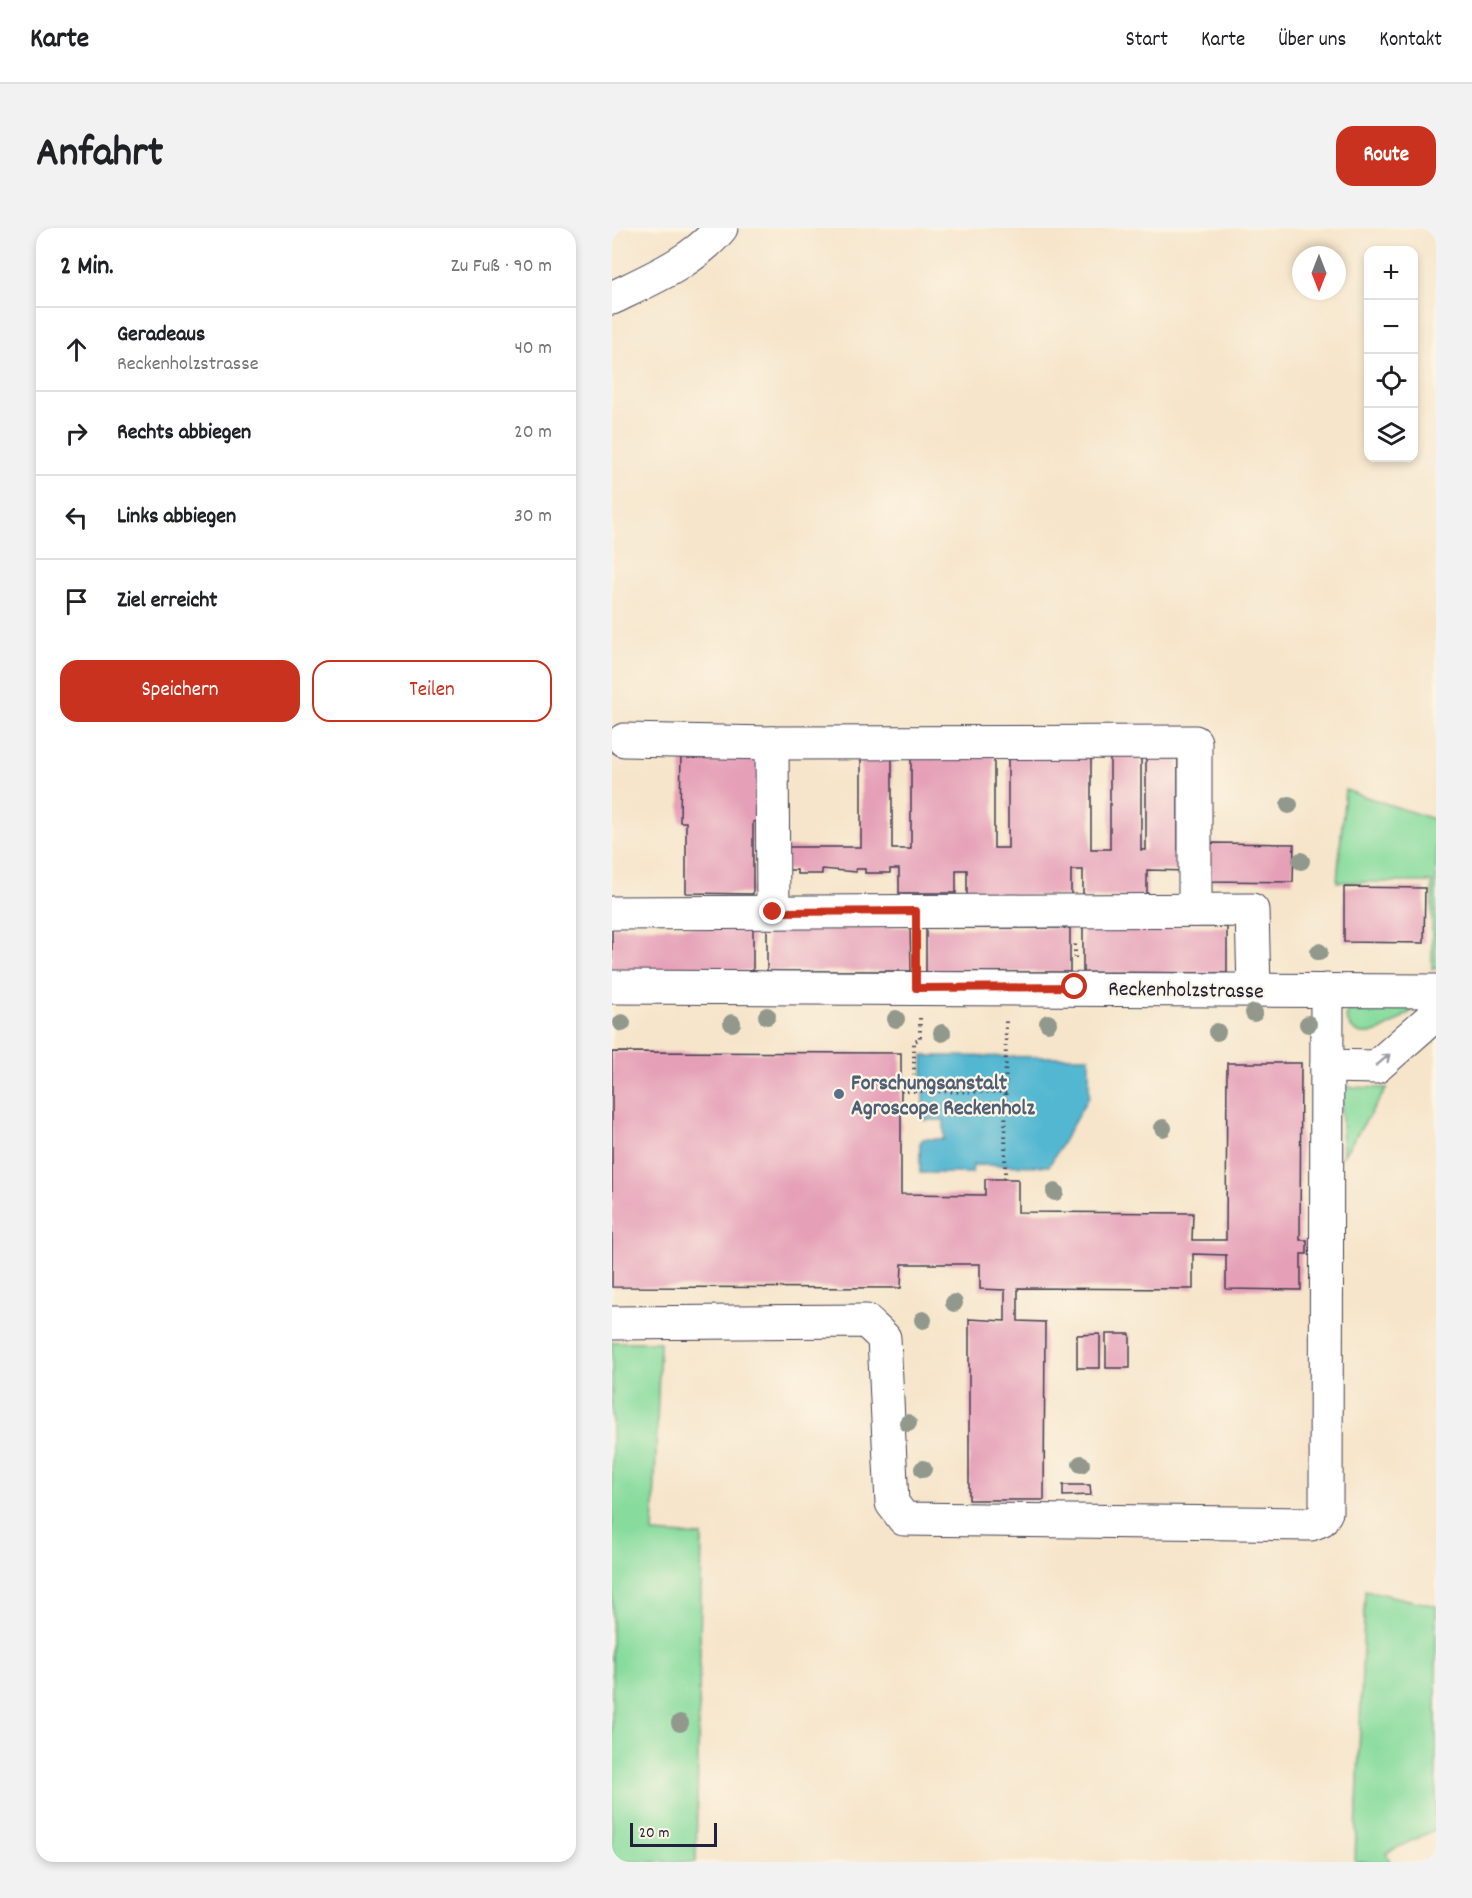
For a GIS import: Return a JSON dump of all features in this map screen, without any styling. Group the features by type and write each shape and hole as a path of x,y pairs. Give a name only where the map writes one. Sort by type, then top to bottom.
{"street":[{"path":"612,298 668,271 707,246 721,228"},
{"path":"624,740 772,743 1195,742 1195,910"},
{"path":"772,743 773,912"},
{"path":"612,913 1252,910 1254,989"},
{"name":"Reckenholzstrasse","path":"612,987 1075,987 1436,991"},
{"path":"612,1323 866,1321 884,1338 892,1503 904,1519 1311,1524 1322,1520 1326,1512 1327,990"},
{"path":"1327,1066 1376,1067 1436,1014"}],"path":[{"path":"914,1091 914,1041 920,1039 916,911"},
{"path":"1075,911 1075,987"},
{"path":"1005,1179 1006,1056"},
{"path":"901,1091 1006,1092"}],"green space":[{"path":"1345,790 1436,820 1436,969 1432,969 1432,882 1337,882"},
{"path":"1352,1004 1420,1005 1380,1031 1360,1034 1352,1028 1346,1017"},
{"path":"1341,1087 1387,1088 1343,1156"},
{"path":"612,1342 660,1342 653,1533 702,1536 696,1862 614,1862 612,1860"},
{"path":"1365,1590 1436,1606 1436,1829 1386,1853 1390,1862 1355,1862"}],"water":[{"path":"923,1056 1089,1057 1089,1096 1049,1166 973,1165 972,1173 920,1173 920,1143 923,1139 944,1139 944,1120 923,1120"}],"building":[{"path":"861,749 892,749 892,849 911,849 911,750 994,750 994,848 1008,848 1008,751 1091,751 1091,849 1110,849 1110,750 1141,750 1141,850 1146,850 1146,751 1178,751 1178,850 1189,850 1189,871 1147,870 1147,897 1083,897 1083,870 1071,870 1071,896 967,895 967,870 956,870 956,893 899,893 899,869 890,869 890,873 865,873 865,869 856,869 856,872 822,869 822,874 797,874 797,870 787,870 787,847 861,847"},
{"path":"681,750 759,750 758,822 753,822 753,894 686,893 686,822 680,822"},
{"path":"1206,843 1294,844 1293,882 1205,881"},
{"path":"1344,887 1425,888 1424,943 1344,942"},
{"path":"1083,926 1227,927 1227,973 1083,972"},
{"path":"612,927 753,927 753,971 612,971"},
{"path":"767,927 910,927 911,971 767,971"},
{"path":"926,928 1070,928 1070,972 926,972"},
{"path":"612,1052 901,1053 901,1194 985,1195 985,1179 1018,1179 1018,1212 1193,1213 1192,1240 1226,1240 1227,1063 1301,1063 1300,1240 1307,1240 1307,1254 1301,1254 1301,1290 1226,1289 1226,1255 1193,1254 1193,1289 1018,1288 1018,1321 1045,1322 1044,1500 969,1500 969,1319 1005,1321 1005,1290 980,1289 980,1264 902,1264 901,1288 612,1287"},
{"path":"1100,1334 1100,1368 1077,1368 1077,1335"},
{"path":"1106,1334 1130,1334 1130,1368 1106,1368"},
{"path":"1063,1485 1090,1485 1091,1495 1063,1496"}],"place":[{"name":"Forschungsanstalt Agroscope Reckenholz","path":"839,1094"}],"route":[{"path":"773,912 916,911 916,988 1075,987"}]}
